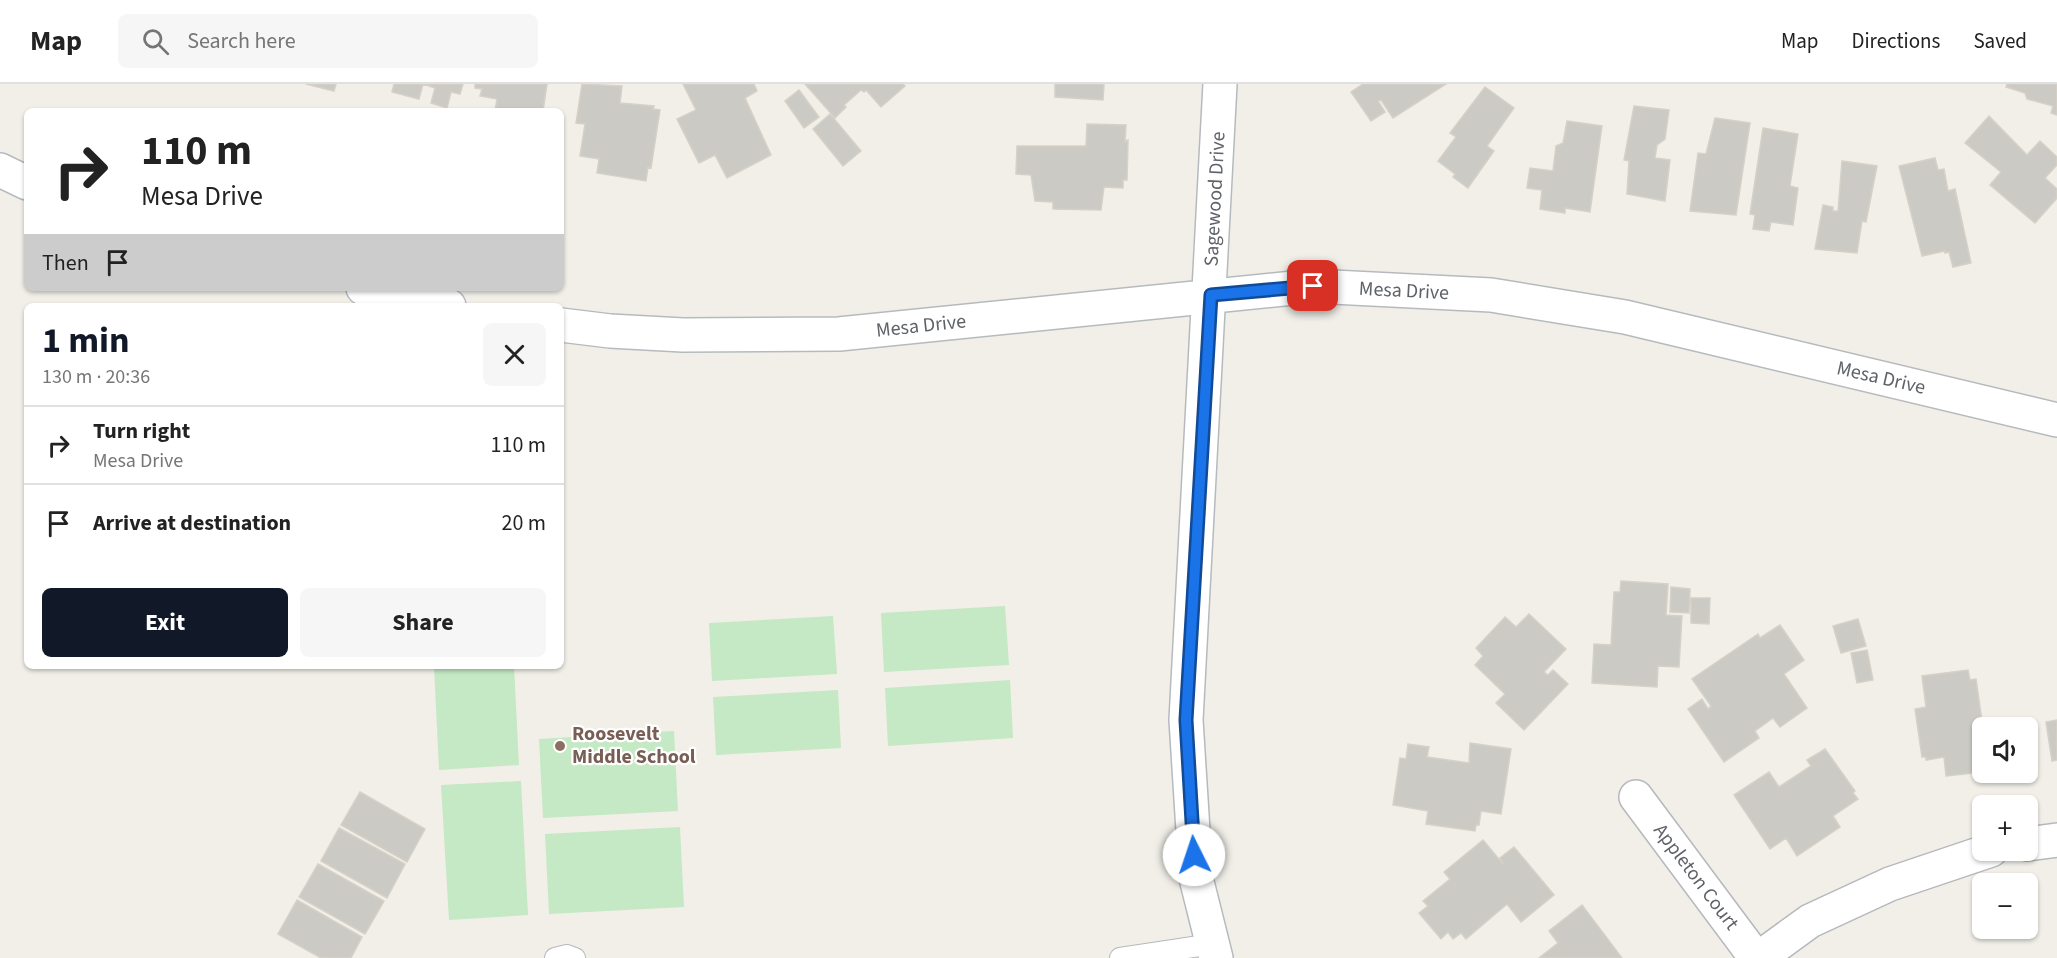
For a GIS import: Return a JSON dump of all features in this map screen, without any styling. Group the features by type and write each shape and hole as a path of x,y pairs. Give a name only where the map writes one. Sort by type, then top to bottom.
{"main road":[{"name":"Sagewood Drive","path":"1214,951 1196,878 1186,720 1211,295 1220,84"},
{"path":"0,170 24,182"},
{"name":"Mesa Drive","path":"564,325 609,331 683,335 839,334 1313,286 1491,295 1626,317 2057,420"},
{"path":"377,291 435,303"},
{"name":"Appleton Court","path":"1636,796 1757,958"},
{"path":"2038,843 2057,840"},
{"path":"1757,958 1820,917 1890,884 1972,856"}],"lane":[{"path":"1120,958 1214,951"},
{"path":"555,958 567,955 575,958"}],"green space":[{"path":"1005,606 1009,665 884,672 881,613"},
{"path":"833,616 837,674 712,681 709,623"},
{"path":"434,669 514,669 519,765 439,770"},
{"path":"1010,680 1013,738 888,746 885,688"},
{"path":"838,690 841,748 716,755 713,697"},
{"path":"674,731 678,811 543,818 539,739"},
{"path":"521,781 528,915 449,920 441,785"},
{"path":"680,827 684,907 549,914 545,834"}],"building":[{"path":"306,84 336,84 334,91"},
{"path":"394,84 423,84 419,99 392,92"},
{"path":"423,84 463,84 460,94 451,92 447,108 431,103 435,88"},
{"path":"475,84 547,84 543,108 496,108 497,99 480,96 482,89 475,88"},
{"path":"582,84 622,86 620,103 654,106 653,109 660,110 651,168 648,167 646,181 597,173 599,159 580,156 585,124 576,123"},
{"path":"683,84 754,84 757,91 745,98 771,155 727,178 715,155 699,163 677,119 696,110"},
{"path":"805,84 903,84 905,86 881,107 866,90 864,92 861,90 844,105 846,107 835,118"},
{"path":"1055,84 1104,84 1103,100 1055,97"},
{"path":"1363,84 1446,84 1393,118 1381,100 1378,101 1385,112 1371,121 1351,92"},
{"path":"2007,84 2057,84 2057,115 2051,113 2053,106 2027,99 2025,93 2006,87"},
{"path":"1485,87 1514,108 1487,146 1494,151 1468,188 1453,177 1455,174 1438,161 1456,137 1450,133"},
{"path":"799,90 819,117 804,128 785,101"},
{"path":"1634,106 1669,110 1665,139 1657,145 1655,158 1670,160 1665,201 1627,194 1629,161 1624,160"},
{"path":"830,114 861,151 843,166 813,129"},
{"path":"1989,116 2027,155 2040,141 2057,157 2057,165 2045,178 2057,189 2057,198 2035,223 1990,185 2001,172 1965,143"},
{"path":"1715,118 1750,123 1736,215 1690,211 1698,153 1706,154"},
{"path":"1567,121 1602,126 1590,212 1565,208 1565,213 1540,209 1542,190 1527,188 1530,168 1553,171 1556,146 1563,143"},
{"path":"1087,124 1126,125 1127,180 1123,180 1123,188 1104,187 1101,210 1053,209 1053,202 1035,201 1031,175 1016,174 1017,146 1086,146"},
{"path":"1763,128 1798,134 1790,186 1798,188 1793,225 1771,222 1769,231 1753,229 1755,215 1750,214"},
{"path":"1935,158 1938,170 1944,169 1948,191 1955,189 1971,263 1953,267 1949,252 1945,253 1945,251 1922,256 1899,166"},
{"path":"1842,161 1877,166 1866,222 1862,221 1857,253 1815,249 1823,205 1833,207 1833,211 1838,211"},
{"path":"1621,581 1668,584 1666,615 1682,616 1679,667 1658,666 1657,687 1592,683 1594,644 1611,645 1614,592 1620,592"},
{"path":"1671,587 1690,589 1689,613 1670,612"},
{"path":"1691,598 1710,598 1709,624 1691,623"},
{"path":"1529,614 1566,649 1544,672 1548,675 1553,670 1568,684 1524,730 1496,703 1505,694 1475,665 1483,656 1476,648 1505,617 1516,627"},
{"path":"1858,619 1866,646 1841,653 1833,626"},
{"path":"1780,625 1804,660 1784,674 1807,708 1780,727 1773,718 1755,731 1759,738 1724,762 1688,709 1702,699 1708,709 1711,706 1692,679 1758,634 1760,638"},
{"path":"1867,650 1873,680 1857,683 1851,653"},
{"path":"1968,670 1970,680 1976,679 1981,717 1972,717 1972,773 1946,776 1944,757 1926,760 1926,757 1922,757 1915,709 1926,707 1922,676"},
{"path":"2057,720 2057,760 2052,761 2046,722"},
{"path":"1470,743 1511,749 1501,814 1481,811 1479,825 1476,825 1475,831 1426,824 1428,811 1393,805 1400,758 1406,759 1408,744 1429,747 1427,757 1469,763"},
{"path":"1825,749 1855,791 1853,793 1858,799 1833,816 1840,827 1797,856 1786,838 1770,849 1734,795 1769,772 1779,787 1811,766 1807,760"},
{"path":"360,792 425,829 407,862 341,825"},
{"path":"339,828 405,864 387,898 321,861"},
{"path":"1483,840 1503,864 1500,858 1514,847 1554,895 1521,922 1507,904 1466,939 1461,933 1453,939 1448,932 1441,939 1419,913 1428,906 1423,901 1450,879 1444,872"},
{"path":"318,864 384,901 365,934 299,897"},
{"path":"297,900 362,937 351,958 321,958 278,934"},
{"path":"1582,905 1622,958 1539,958 1558,943 1549,931"}],"place":[{"name":"Roosevelt Middle School","path":"560,746"}],"route":[{"path":"1194,855 1186,720 1211,295 1313,286"}]}
